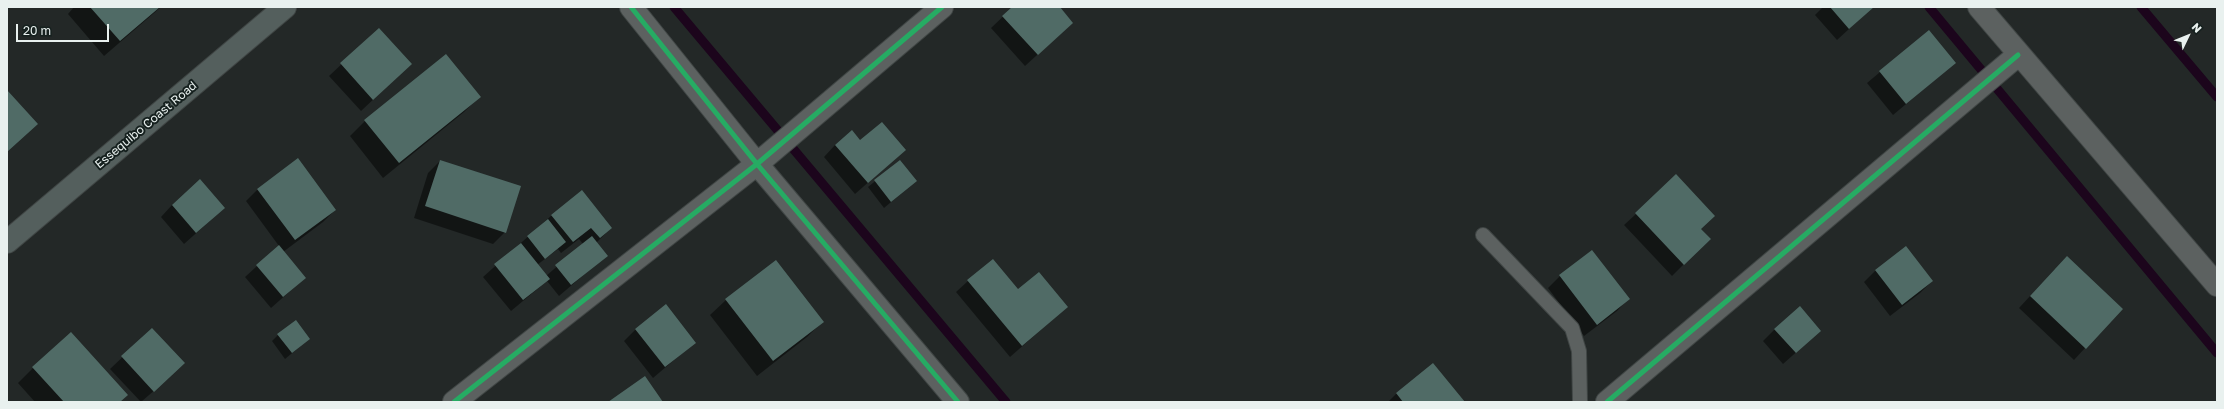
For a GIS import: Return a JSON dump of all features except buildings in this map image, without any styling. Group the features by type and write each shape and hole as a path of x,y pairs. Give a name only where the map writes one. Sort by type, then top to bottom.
{"main road":[{"name":"Essequibo Coast Road","path":"7,242 285,7"}],"street":[{"path":"631,7 757,164 958,402"},
{"path":"454,402 757,164 942,7"},
{"path":"1979,7 2017,56 2217,285"},
{"path":"1607,402 2017,56"}],"lane":[{"path":"1483,234 1572,328 1579,351 1580,402"}],"waterway":[{"path":"674,7 1006,402"},
{"path":"1929,7 2217,353"},
{"path":"2141,7 2217,97"}],"cycle path":[{"path":"631,7 757,164 958,402"},
{"path":"454,402 757,164 942,7"},
{"path":"1607,402 2018,55"}]}
